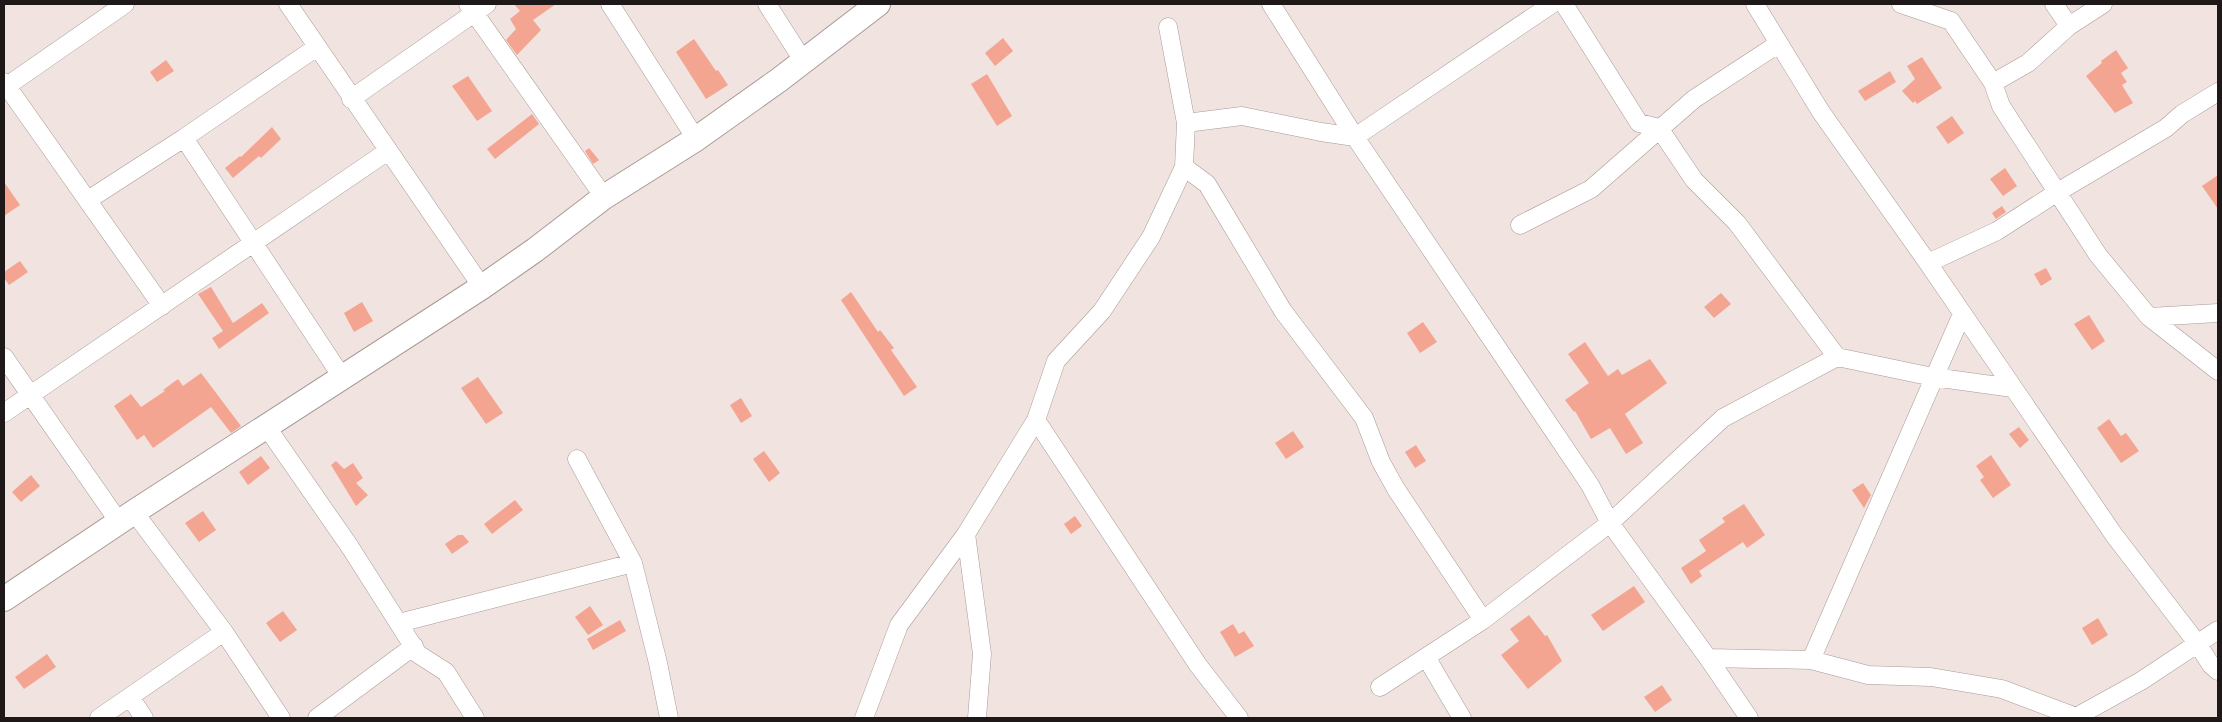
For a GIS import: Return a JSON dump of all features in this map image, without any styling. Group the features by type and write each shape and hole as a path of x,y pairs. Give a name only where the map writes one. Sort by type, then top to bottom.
{"main road":[{"path":"4,599 266,426 482,287 535,250 604,197 696,139 804,62 878,4"}],"street":[{"path":"125,4 5,85 162,306"},
{"path":"288,4 351,99 482,287"},
{"path":"610,4 696,139"},
{"path":"767,4 804,62"},
{"path":"1271,4 1355,137 1590,485 1610,523 1749,718"},
{"path":"1186,123 1242,116 1355,137 1552,4"},
{"path":"1564,4 1639,123 1659,128 1694,180 1736,223 1837,357"},
{"path":"1754,4 1821,112 1928,263 2114,535 2211,665 2218,671"},
{"path":"1901,4 1951,21 1993,83 2001,106 2098,254 2150,317 2218,371"},
{"path":"2054,4 2069,26"},
{"path":"1993,83 2028,63 2069,26 2103,4"},
{"path":"351,99 476,7 604,197"},
{"path":"864,718 899,624 966,534 1036,420 1056,361 1102,312 1151,237 1184,167 1186,123 1168,27"},
{"path":"1520,225 1591,189 1694,99 1778,44"},
{"path":"88,200 184,138 317,47"},
{"path":"1928,263 1997,231 2056,192 2166,128 2182,114 2218,92"},
{"path":"184,138 342,377"},
{"path":"4,413 388,151"},
{"path":"1184,167 1207,184 1283,311 1364,418 1381,462 1396,489 1483,620"},
{"path":"2150,317 2218,313"},
{"path":"1811,660 1962,314"},
{"path":"4,357 30,395 127,517 224,632 281,718"},
{"path":"1380,687 1483,620 1610,523 1723,418 1837,357 1933,377 2013,388"},
{"path":"1036,420 1198,665 1238,718"},
{"path":"266,426 350,547 418,654 446,672 475,718"},
{"path":"577,459 632,563 658,663 669,718"},
{"path":"966,534 982,654 977,718"},
{"path":"399,623 632,563"},
{"path":"1708,658 1811,660 1868,675 1931,677 2002,689 2075,717 2141,680 2218,630"},
{"path":"99,718 224,632"},
{"path":"317,718 414,646"},
{"path":"1426,657 1462,718"},
{"path":"130,697 144,718"}],"building":[{"path":"514,4 556,4 533,20 541,30 517,55 506,40 516,29 510,19 520,11"},
{"path":"1003,38 1013,51 995,66 985,53"},
{"path":"694,39 728,85 706,99 676,52"},
{"path":"2116,50 2128,68 2121,73 2127,82 2122,85 2133,103 2115,113 2086,76 2102,63 2101,61"},
{"path":"1922,57 1942,88 1917,104 1915,101 1913,103 1902,91 1915,79 1907,66"},
{"path":"166,60 174,71 157,82 150,72"},
{"path":"1890,71 1896,82 1865,101 1858,91"},
{"path":"987,74 1012,116 997,126 971,84"},
{"path":"468,76 492,111 477,121 452,86"},
{"path":"532,114 539,124 495,159 487,149"},
{"path":"1952,116 1964,133 1948,144 1936,127"},
{"path":"272,127 281,139 261,158 259,156 233,178 225,168 241,157"},
{"path":"589,148 599,160 593,164 585,151"},
{"path":"2005,168 2017,186 2003,196 1990,179"},
{"path":"2218,175 2218,209 2202,186"},
{"path":"4,182 20,205 4,216"},
{"path":"2002,206 2006,212 1996,219 1992,213"},
{"path":"20,261 28,272 9,285 4,278 4,272"},
{"path":"2046,268 2052,279 2041,286 2034,274"},
{"path":"211,287 233,323 262,303 269,313 219,349 212,338 223,331 198,294"},
{"path":"851,292 878,332 880,330 894,348 891,350 917,387 904,396 841,300"},
{"path":"1721,293 1731,304 1714,318 1704,307"},
{"path":"362,302 373,321 354,332 344,313"},
{"path":"2089,315 2105,341 2092,350 2074,324"},
{"path":"1423,322 1437,342 1420,353 1407,333"},
{"path":"1585,342 1608,376 1618,369 1622,375 1650,359 1667,383 1625,414 1643,443 1626,454 1610,428 1591,439 1575,411 1565,400 1589,383 1568,354"},
{"path":"201,373 241,426 231,433 211,407 153,448 144,435 137,440 114,406 131,394 141,407 165,391 163,390 178,379 183,386"},
{"path":"478,377 503,413 486,424 461,388"},
{"path":"741,398 752,416 741,423 730,405"},
{"path":"2109,419 2121,436 2126,433 2139,451 2121,463 2097,428"},
{"path":"2019,427 2029,440 2020,448 2009,434"},
{"path":"1293,431 1304,447 1286,459 1275,443"},
{"path":"1416,445 1426,461 1415,468 1405,452"},
{"path":"764,451 780,473 769,482 753,459"},
{"path":"1991,455 2011,485 1993,498 1980,480 1984,477 1976,466"},
{"path":"261,456 270,468 248,485 239,472"},
{"path":"336,461 344,469 353,463 363,478 356,483 368,495 356,506 331,465"},
{"path":"31,475 40,486 21,502 12,492"},
{"path":"1863,483 1871,495 1864,508 1852,490"},
{"path":"515,500 523,510 492,534 484,524"},
{"path":"1744,504 1765,535 1747,548 1743,542 1699,571 1702,576 1691,584 1681,568 1706,551 1699,540 1725,522 1722,518"},
{"path":"203,511 216,530 199,542 185,523"},
{"path":"1075,516 1082,526 1071,534 1064,524"},
{"path":"458,535 463,535 469,542 452,554 445,544"},
{"path":"1634,586 1645,602 1603,631 1591,615"},
{"path":"590,606 603,625 588,635 575,617"},
{"path":"283,611 297,630 280,642 266,623"},
{"path":"1529,615 1545,636 1547,635 1562,661 1528,689 1501,655 1519,641 1510,629"},
{"path":"2098,618 2108,635 2092,645 2082,628"},
{"path":"620,620 626,631 593,650 587,639"},
{"path":"1233,624 1239,634 1244,631 1254,646 1235,657 1220,632"},
{"path":"47,654 56,667 24,689 15,677"},
{"path":"1662,685 1672,700 1655,712 1644,697"}]}
